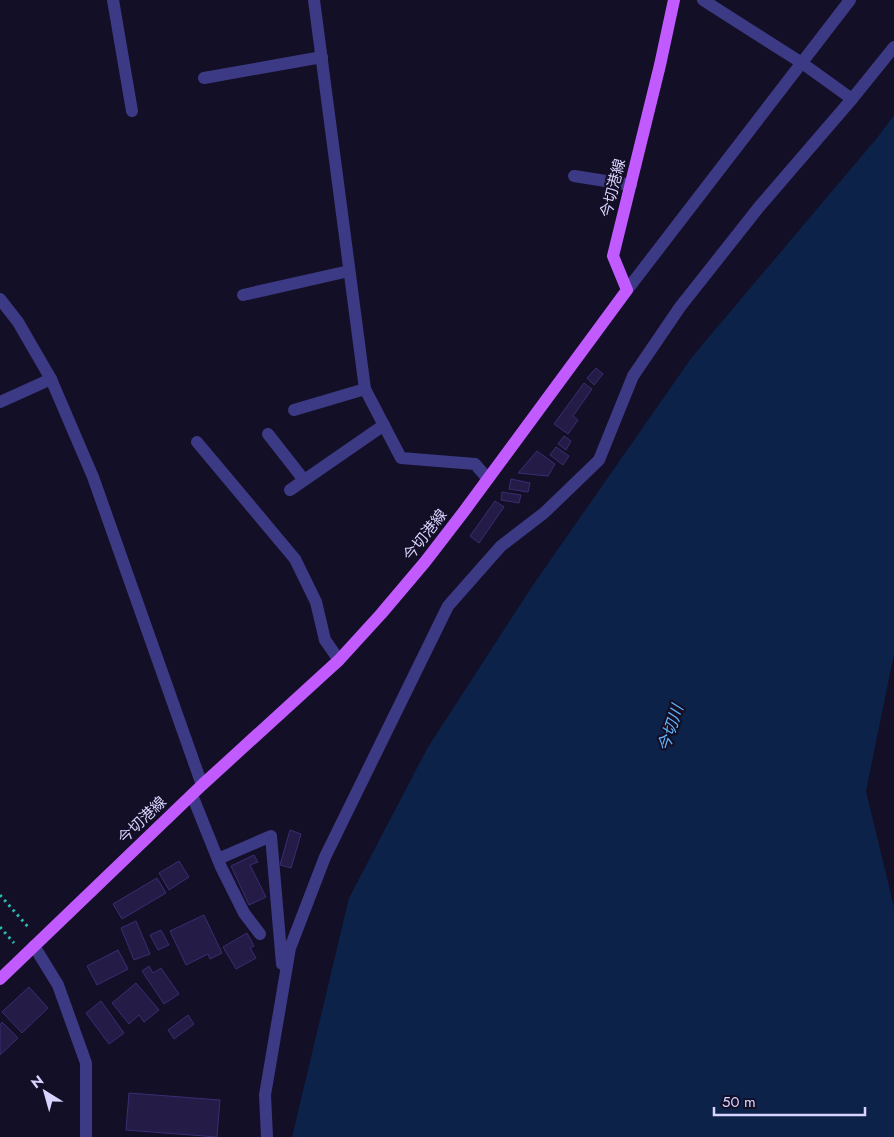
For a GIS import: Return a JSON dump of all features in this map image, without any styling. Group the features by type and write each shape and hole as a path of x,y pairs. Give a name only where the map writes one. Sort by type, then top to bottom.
{"main road":[{"name":"今切港線","path":"0,979 202,785 339,660 381,614 425,562 627,290 613,256 674,0"}],"street":[{"path":"113,0 132,111"},
{"path":"314,0 365,389 401,458 475,464 488,479"},
{"path":"703,0 802,62 852,99"},
{"path":"627,290 850,0"},
{"path":"267,1137 265,1095 290,948 325,857 448,606 501,546 544,513 599,460 633,376 680,307 759,206 852,99 894,47"},
{"path":"204,78 322,57"},
{"path":"574,176 630,185"},
{"path":"243,295 350,271"},
{"path":"0,299 18,322 51,379 93,477 202,785"},
{"path":"0,402 51,379"},
{"path":"294,410 365,389"},
{"path":"290,490 384,425"},
{"path":"268,434 304,480"},
{"path":"197,442 296,559 316,602 325,640 339,660"},
{"path":"192,795 218,859 244,913 260,934"},
{"path":"218,859 277,832 284,983"},
{"path":"33,947 58,985 86,1063 86,1137"}],"path":[{"path":"0,895 33,947"},
{"path":"0,927 33,947"}],"water":[{"name":"今切川","path":"894,115 894,654 866,791 894,907 894,1137 292,1137 349,898 428,747 533,585 692,357 877,138"}],"building":[{"path":"596,368 603,374 594,385 587,378"},
{"path":"584,383 592,389 573,416 578,420 568,434 554,424"},
{"path":"564,436 571,441 566,450 558,444"},
{"path":"556,447 569,456 563,465 550,455"},
{"path":"537,451 555,464 548,476 518,473"},
{"path":"511,479 530,483 528,492 509,489"},
{"path":"502,492 521,495 519,503 501,500"},
{"path":"495,501 504,507 479,543 470,536"},
{"path":"290,830 301,834 291,868 280,865"},
{"path":"254,855 258,862 250,865 266,897 249,905 231,866"},
{"path":"179,861 189,877 169,890 159,873"},
{"path":"157,878 166,893 122,919 113,904"},
{"path":"204,915 222,953 210,959 208,954 186,965 170,931"},
{"path":"136,921 150,954 134,960 121,928"},
{"path":"161,930 169,945 158,950 150,935"},
{"path":"247,933 254,946 250,948 256,958 236,969 223,947"},
{"path":"118,950 128,969 97,985 87,966"},
{"path":"149,966 153,973 161,968 179,994 164,1004 142,971"},
{"path":"136,983 159,1010 144,1022 139,1015 129,1024 112,1003"},
{"path":"29,987 48,1008 22,1033 2,1012"},
{"path":"101,1001 124,1033 109,1044 86,1013"},
{"path":"188,1015 194,1024 174,1039 168,1030"},
{"path":"2,1022 18,1038 0,1055 0,1025"},
{"path":"129,1093 220,1100 217,1137 126,1130"}]}
